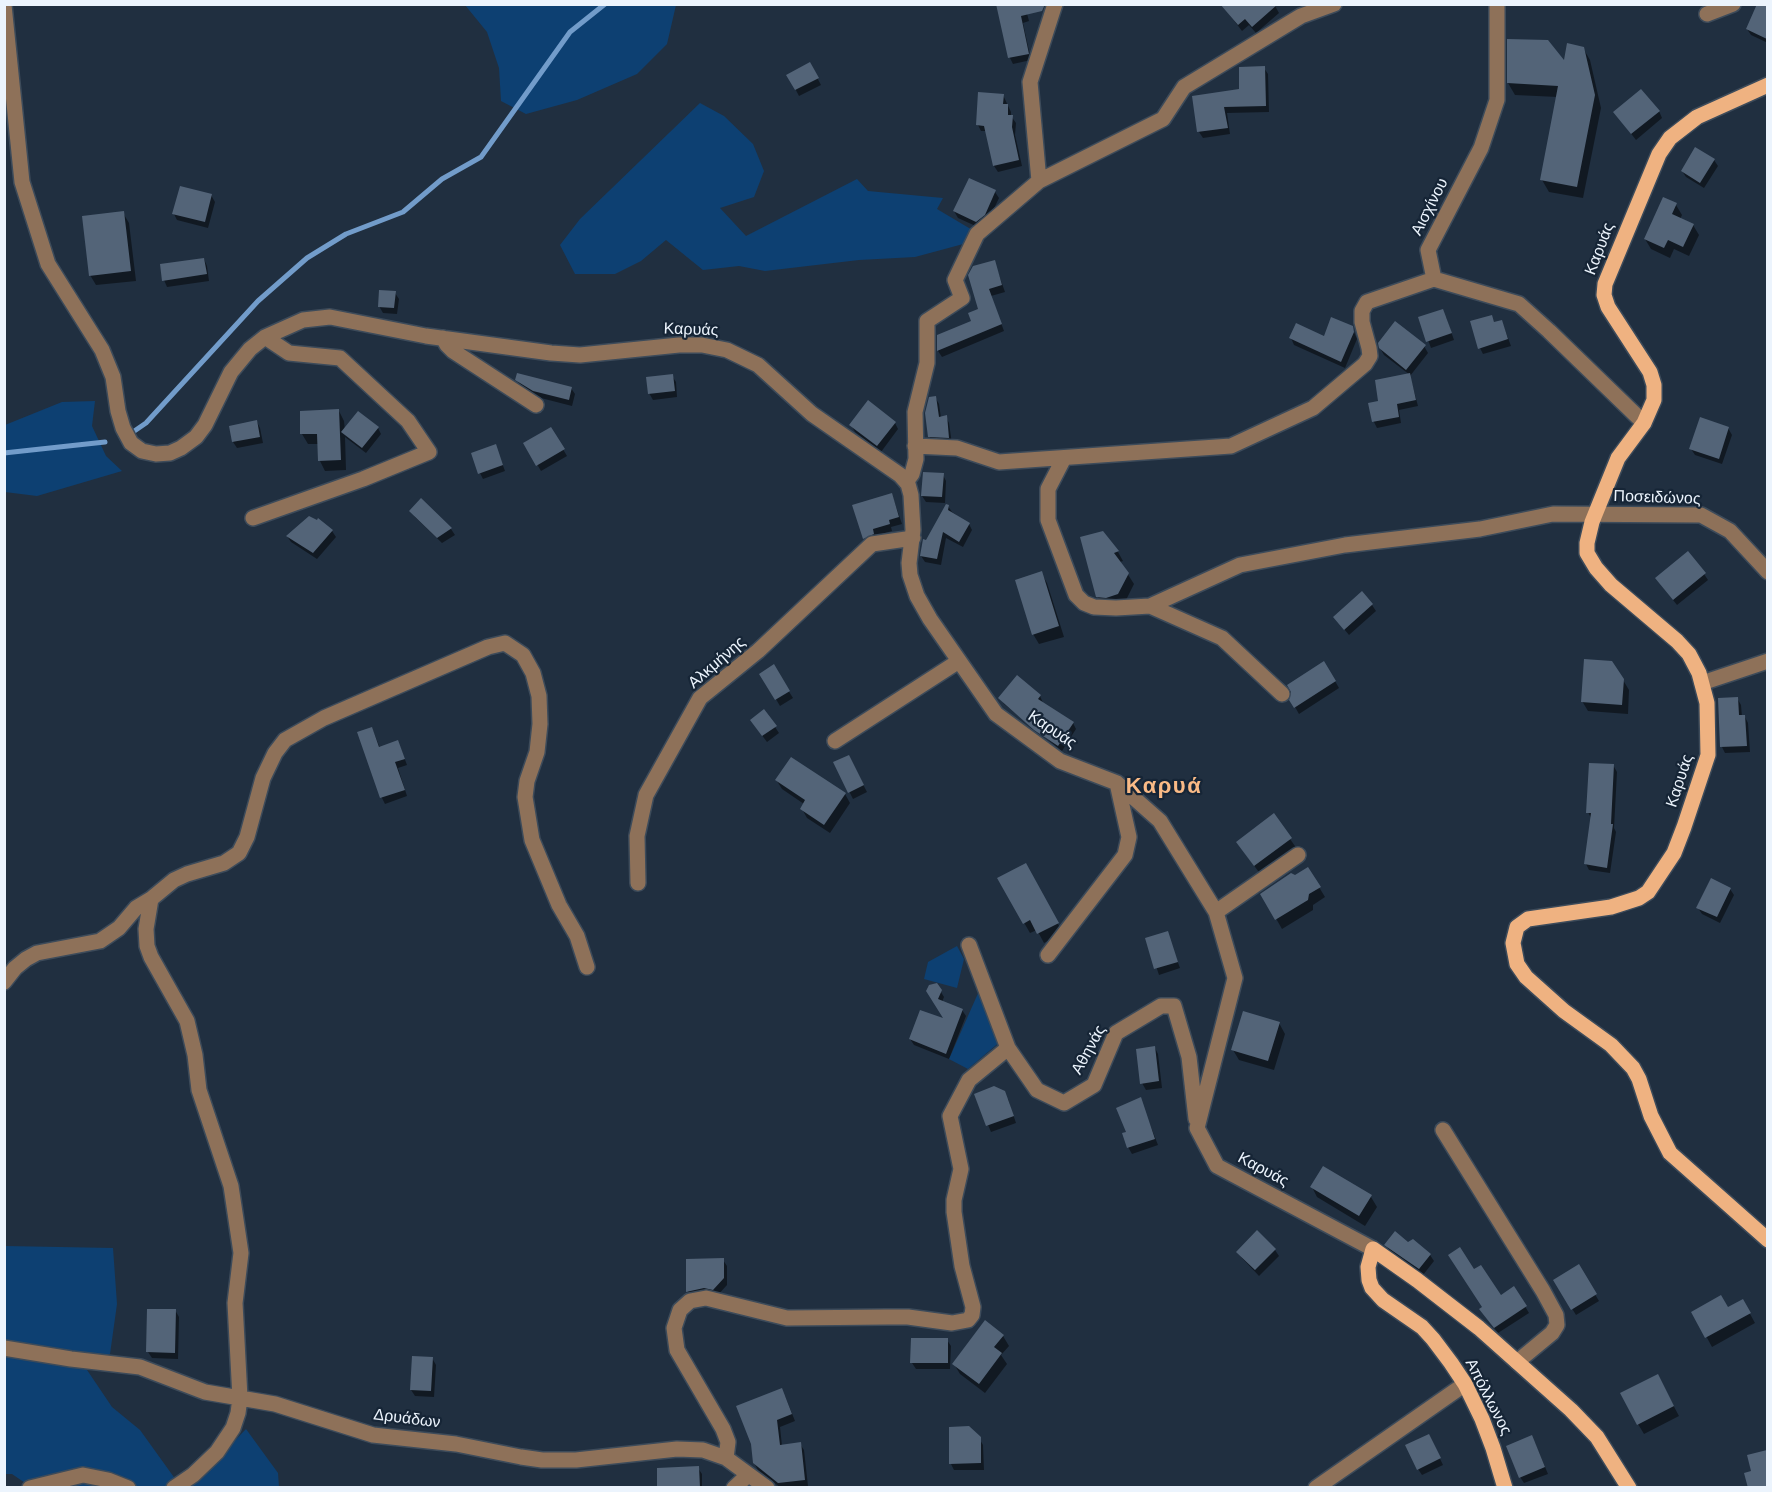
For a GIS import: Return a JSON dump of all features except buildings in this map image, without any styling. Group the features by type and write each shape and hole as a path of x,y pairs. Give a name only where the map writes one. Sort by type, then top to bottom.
{"main road":[{"name":"Καρυάς","path":"1767,85 1697,117 1670,138 1659,154 1605,284 1604,295 1617,323 1642,357 1654,385 1654,400 1644,423 1618,458 1595,513 1587,543 1587,553 1611,585 1689,654 1702,683 1707,703 1708,755 1674,853 1648,892 1639,898 1611,907 1528,919 1517,927 1514,951 1520,969 1534,985 1564,1011 1624,1056 1639,1079 1651,1116 1670,1153 1767,1240"},
{"name":"Καρυάς","path":"1373,1249 1479,1328 1571,1410 1597,1437 1629,1488"},
{"name":"Απόλλωνος","path":"1373,1249 1368,1274 1374,1291 1433,1339 1465,1384 1493,1448 1505,1488"}],"street":[{"path":"1039,181 1030,82 1055,4"},
{"path":"906,482 914,467 916,404 927,358 927,321 962,298 955,280 977,234 1039,181 1163,119 1184,87 1301,16 1334,4"},
{"name":"Αισχίνου","path":"1434,279 1428,250 1481,148 1497,100 1497,4"},
{"path":"1707,14 1733,4"},
{"path":"4,5 22,182 48,264 87,323 107,359 114,382 118,411 130,441 142,451 156,454 173,452 186,444 205,425 231,372 265,337 289,352 340,358 408,421 429,452 363,480 253,518"},
{"path":"915,446 957,448 999,462 1231,446 1313,408 1365,364 1370,356 1370,348 1362,322 1362,311 1367,302 1434,279 1519,304 1644,423"},
{"name":"Καρυάς","path":"265,337 303,321 330,317 505,348 574,355 679,345 702,345 727,350 758,365 812,414 888,466 906,482 911,495 913,538 909,559 916,596 996,714 1060,760 1117,783 1160,821 1216,912 1235,978 1197,1128 1217,1166 1373,1249"},
{"path":"443,338 453,351 536,405"},
{"path":"1064,458 1048,489 1047,512 1054,539 1076,595 1084,603 1103,608 1150,606 1222,638 1282,694"},
{"name":"Ποσειδώνος","path":"1150,606 1240,565 1345,545 1480,529 1552,514 1701,514 1730,531 1767,572"},
{"name":"Αλκμήνης","path":"638,883 637,836 646,795 700,698 758,651 872,544 913,538"},
{"path":"4,982 15,968 37,953 100,941 118,928 136,908 174,880 224,863 239,853 247,837 263,778 275,753 285,740 324,718 488,647 505,643 523,655 533,673 539,696 540,724 537,752 527,781 525,797 532,840 559,905 577,936 586,967"},
{"path":"835,741 959,661"},
{"path":"1702,683 1767,661"},
{"path":"1048,955 1125,855 1129,837 1117,783"},
{"path":"1216,912 1298,855"},
{"path":"151,899 146,929 147,946 150,957 186,1021 195,1055 199,1090 231,1186 242,1253 235,1303 240,1398 236,1422 223,1445 193,1475 174,1488"},
{"name":"Αθηνάς","path":"969,945 1008,1048 1037,1090 1064,1103 1095,1085 1116,1033 1161,1006 1174,1006 1189,1058 1197,1128"},
{"path":"726,1458 728,1442 723,1429 677,1350 674,1328 680,1310 690,1301 706,1298 787,1318 908,1317 952,1323 968,1320 972,1316 973,1307 962,1266 954,1212 954,1200 961,1169 950,1116 969,1080 1008,1048"},
{"path":"1443,1130 1543,1291 1556,1316 1557,1325 1552,1333 1517,1362"},
{"name":"Δρυάδων","path":"4,1348 140,1367 192,1388 275,1404 373,1435 456,1444 542,1460 576,1460 696,1448 726,1458 767,1488"},
{"path":"1316,1488 1465,1384"},
{"path":"30,1488 83,1475 108,1480 128,1488"},
{"path":"734,1488 748,1475"}],"shaded area":[{"path":"465,5 676,5 667,44 637,74 577,100 526,114 501,101 499,68 487,32"},
{"path":"700,103 724,116 753,144 764,171 754,197 720,208 746,236 857,179 868,191 943,198 937,209 974,231 967,243 915,257 859,260 765,271 739,266 703,270 666,240 641,261 615,274 575,274 560,245 580,219"},
{"path":"95,401 92,426 106,456 122,471 37,496 5,492 5,425 62,402"},
{"path":"957,946 964,959 957,988 924,979 928,962"},
{"path":"979,991 1001,1041 968,1069 949,1059"},
{"path":"5,1246 113,1248 117,1304 110,1354 83,1364 112,1407 140,1430 181,1487 31,1487 12,1474 5,1474"},
{"path":"246,1429 278,1473 279,1487 183,1488 203,1473"}],"waterway":[{"path":"130,434 146,423 258,301 307,258 346,234 403,212 442,179 481,157 570,32 605,4"},
{"path":"4,453 105,442"}],"district":[{"name":"Καρυά","path":"1164,787"}]}
